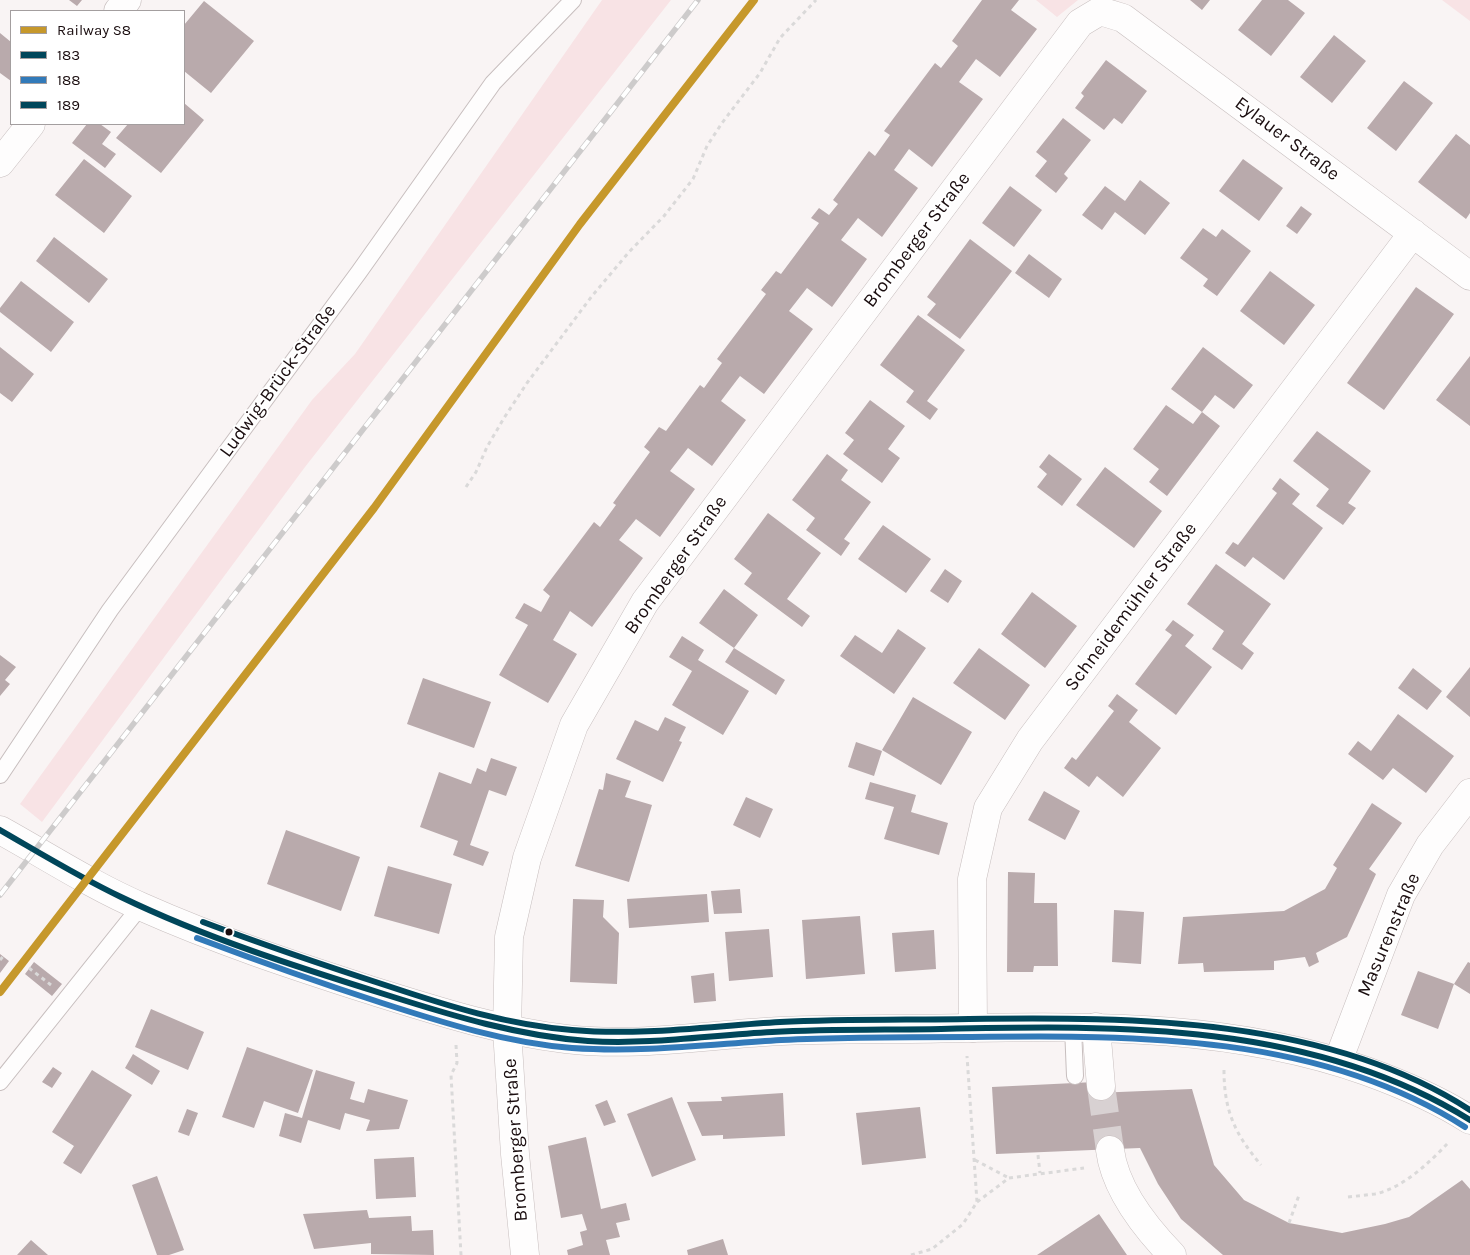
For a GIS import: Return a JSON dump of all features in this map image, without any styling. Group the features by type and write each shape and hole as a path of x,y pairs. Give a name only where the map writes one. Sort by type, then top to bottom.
{"street":[{"path":"119,10 127,0"},
{"name":"Eylauer Straße","path":"1100,11 1123,18 1470,276"},
{"name":"Bromberger Straße","path":"525,1255 515,1154 507,1030 509,937 527,858 574,725 641,610 1080,23 1100,11"},
{"path":"0,163 30,125"},
{"name":"Schneidemühler Straße","path":"969,1028 972,879 988,808 1030,740 1413,233"},
{"name":"Masurenstraße","path":"1338,1061 1401,895 1430,845 1470,792"},
{"path":"0,830 140,907 320,974 455,1017 507,1030 569,1039 612,1041 828,1029 1085,1027 1206,1033 1338,1061 1393,1080 1430,1097 1470,1120"},
{"path":"1085,1027 1101,1086"},
{"path":"1111,1157 1136,1210 1172,1255"}],"lane":[{"name":"Ludwig-Brück-Straße","path":"0,775 110,610 358,272 493,83 573,0"},
{"path":"0,1082 140,907"},
{"path":"1075,1076 1085,1027"}],"path":[{"path":"466,487 476,472 492,439 527,383 592,296 629,252 664,216 687,187 707,146 760,73 780,38 816,0"},
{"path":"0,960 5,954"},
{"path":"29,968 57,990"},
{"path":"455,1017 457,1063 451,1075 462,1255"},
{"path":"969,1028 977,1202"},
{"path":"1224,1070 1224,1091 1229,1115 1242,1141 1261,1165"},
{"path":"1348,1196 1377,1194 1405,1180 1433,1158 1448,1143"},
{"path":"1038,1155 1040,1173"},
{"path":"911,1255 932,1249 963,1224 977,1202 1009,1178 1111,1157"},
{"path":"975,1160 1009,1178"},
{"path":"1289,1223 1298,1195"}],"shaded area":[{"path":"602,0 671,0 305,467 42,822 20,804 312,400 355,354"},
{"path":"1036,0 1078,0 1057,17"},
{"path":"1442,0 1470,0 1470,21"}],"building":[{"path":"69,0 82,0 77,6"},
{"path":"982,0 1019,0 1011,10 1037,29 1000,77 976,59 959,82 983,99 932,167 909,149 894,170 918,188 882,237 858,218 841,240 867,259 832,307 807,288 789,311 813,329 764,394 740,376 721,401 746,420 712,466 688,448 670,471 695,489 660,537 636,519 619,540 643,558 592,627 570,611 553,640 577,654 548,703 499,675 528,625 515,618 524,603 541,612 550,596 543,590 594,522 600,527 616,505 613,503 650,452 644,447 659,427 666,431 700,385 704,388 722,363 717,359 766,294 761,290 776,271 781,274 819,223 811,218 819,208 829,215 838,204 833,200 869,151 875,156 890,135 884,131 935,63 941,68 958,46 952,41"},
{"path":"1190,0 1210,0 1202,10"},
{"path":"1262,0 1288,0 1305,13 1271,56 1238,30"},
{"path":"204,1 254,41 211,93 185,72 185,24"},
{"path":"0,33 10,41 10,80 0,73"},
{"path":"1334,35 1366,61 1332,103 1300,77"},
{"path":"1106,60 1147,91 1122,124 1114,118 1104,130 1075,108 1084,96 1081,93"},
{"path":"1404,81 1433,103 1396,151 1367,128"},
{"path":"185,104 204,120 161,173 116,138 127,125 185,125"},
{"path":"1063,118 1091,140 1064,174 1068,178 1056,193 1035,176 1047,161 1036,152"},
{"path":"86,125 101,125 111,132 102,144 116,154 105,168 72,143"},
{"path":"1456,134 1470,145 1470,213 1466,219 1418,182"},
{"path":"84,159 132,196 104,233 55,195"},
{"path":"1243,159 1283,188 1259,221 1219,191"},
{"path":"1140,180 1170,203 1145,235 1115,212 1102,230 1082,215 1105,186 1125,201"},
{"path":"1010,186 1042,210 1014,247 982,223"},
{"path":"1301,206 1312,214 1297,234 1286,226"},
{"path":"1203,228 1216,237 1222,229 1251,251 1217,296 1203,286 1208,279 1180,258"},
{"path":"54,237 108,279 89,303 36,261"},
{"path":"970,239 1012,271 960,339 927,315 936,304 927,297"},
{"path":"1029,254 1062,279 1049,298 1015,273"},
{"path":"1270,271 1315,305 1284,345 1240,311"},
{"path":"21,281 74,322 51,352 0,312 0,308"},
{"path":"1416,287 1454,314 1384,410 1347,383"},
{"path":"918,315 965,350 927,401 938,409 930,420 906,402 914,391 880,365"},
{"path":"0,347 34,374 12,402 0,393"},
{"path":"1203,347 1253,385 1234,409 1215,395 1202,412 1171,389"},
{"path":"1470,356 1470,426 1436,400"},
{"path":"870,400 905,426 888,449 900,458 882,483 843,454 854,440 845,433"},
{"path":"1166,405 1193,424 1202,412 1220,426 1167,496 1149,482 1159,469 1133,449"},
{"path":"1317,431 1371,471 1348,503 1356,508 1343,525 1316,506 1329,489 1293,461"},
{"path":"827,454 848,470 841,480 871,502 844,539 850,543 841,556 806,530 815,518 792,500"},
{"path":"1049,454 1082,479 1062,506 1037,487 1047,474 1039,467"},
{"path":"1105,467 1162,511 1134,548 1076,505"},
{"path":"1280,478 1300,494 1292,504 1323,528 1284,580 1253,557 1245,567 1225,553 1233,542 1238,545 1277,493 1272,489"},
{"path":"768,513 821,553 787,599 810,616 802,627 744,584 752,573 734,559"},
{"path":"883,525 931,559 906,593 858,559"},
{"path":"1216,564 1271,604 1242,644 1254,653 1242,670 1212,649 1224,631 1187,604"},
{"path":"945,569 962,581 948,603 930,591"},
{"path":"724,589 758,615 734,648 699,623"},
{"path":"1032,592 1077,626 1045,668 1001,634"},
{"path":"1173,620 1194,635 1185,646 1212,667 1176,715 1135,684 1172,635 1165,630"},
{"path":"898,629 926,648 894,694 840,656 855,635 882,653"},
{"path":"682,636 704,650 698,660 749,691 723,735 672,705 692,671 669,657"},
{"path":"734,648 785,680 776,695 725,662"},
{"path":"979,648 1030,685 1005,720 953,683"},
{"path":"0,655 16,667 5,680 10,684 0,696"},
{"path":"1470,667 1470,717 1446,697"},
{"path":"1413,668 1442,691 1427,710 1398,688"},
{"path":"423,678 491,702 474,748 407,724"},
{"path":"1117,694 1138,710 1129,722 1161,748 1123,797 1097,776 1089,787 1064,768 1072,757 1076,760 1114,711 1108,706"},
{"path":"913,697 972,732 941,785 882,750"},
{"path":"1398,714 1454,756 1426,793 1393,768 1383,780 1348,754 1358,741 1371,751"},
{"path":"665,717 686,727 679,741 682,742 663,782 616,759 635,720 658,731"},
{"path":"856,742 882,751 874,776 848,767"},
{"path":"491,758 517,767 506,796 489,790 470,845 489,852 483,866 453,855 458,841 420,827 439,772 471,784 477,768 486,772"},
{"path":"606,773 631,781 625,797 652,805 629,882 575,866 599,789 603,790"},
{"path":"870,782 916,795 911,812 948,823 939,855 884,839 894,807 865,799"},
{"path":"1044,791 1080,811 1065,840 1028,820"},
{"path":"746,797 773,809 760,838 733,825"},
{"path":"1372,803 1402,823 1369,869 1376,874 1347,937 1316,953 1319,962 1309,967 1305,957 1274,961 1274,970 1204,972 1203,963 1178,964 1183,917 1284,911 1325,889 1337,868 1333,865"},
{"path":"286,830 360,857 341,911 267,884"},
{"path":"388,866 452,884 439,934 374,916"},
{"path":"1008,872 1035,873 1034,903 1057,903 1058,966 1034,966 1033,972 1007,972"},
{"path":"740,889 742,913 714,914 711,891"},
{"path":"707,894 709,922 629,928 627,899"},
{"path":"573,899 604,900 603,917 619,933 617,984 570,982"},
{"path":"1114,910 1144,912 1141,964 1112,962"},
{"path":"860,916 865,974 806,979 802,920"},
{"path":"769,929 773,977 729,981 725,932"},
{"path":"934,930 936,969 895,972 892,933"},
{"path":"0,954 9,961 0,973"},
{"path":"34,962 62,984 52,996 25,974"},
{"path":"1468,962 1470,963 1470,994 1454,984"},
{"path":"1418,971 1454,984 1438,1029 1401,1015"},
{"path":"714,973 716,1001 694,1003 691,976"},
{"path":"151,1009 204,1032 188,1070 135,1047"},
{"path":"247,1047 313,1070 298,1113 264,1101 254,1128 222,1117"},
{"path":"133,1054 160,1071 152,1085 125,1068"},
{"path":"53,1067 62,1073 52,1088 42,1082"},
{"path":"92,1070 132,1095 81,1174 63,1163 74,1146 52,1132"},
{"path":"316,1070 355,1082 350,1099 364,1103 368,1089 408,1100 399,1129 366,1131 370,1120 345,1113 340,1130 308,1120 301,1143 279,1136 285,1113 302,1118"},
{"path":"1095,1082 1095,1093 1192,1089 1214,1165 1244,1200 1289,1223 1342,1233 1385,1224 1409,1217 1462,1180 1470,1189 1470,1255 1223,1255 1181,1219 1158,1184 1140,1148 996,1154 992,1087"},
{"path":"783,1093 785,1136 723,1139 723,1135 702,1136 687,1102 722,1101 721,1097"},
{"path":"672,1097 696,1160 652,1177 627,1114"},
{"path":"607,1100 616,1122 604,1126 595,1105"},
{"path":"920,1107 926,1158 862,1165 856,1113"},
{"path":"187,1109 198,1113 189,1136 178,1132"},
{"path":"586,1137 601,1209 626,1203 630,1220 616,1223 620,1237 606,1240 610,1255 568,1255 567,1250 583,1245 580,1232 587,1230 582,1214 561,1218 548,1146"},
{"path":"414,1157 416,1197 376,1199 374,1159"},
{"path":"157,1176 184,1250 169,1255 157,1255 132,1185"},
{"path":"367,1210 369,1218 411,1216 412,1231 433,1230 434,1255 371,1254 371,1243 314,1249 303,1214"},
{"path":"1099,1214 1127,1255 1037,1255"},
{"path":"723,1239 728,1255 688,1255 687,1250"},
{"path":"31,1240 48,1255 17,1255"}],"tunnel":[{"path":"1101,1086 1110,1150"}],"railway":[{"path":"0,895 698,0"}],"rail line":[{"name":"S8","path":"0,992 374,508 580,224 754,0"}],"transit line":[{"name":"183","path":"0,830 105,889 153,912 219,939 412,1003 511,1030 537,1035 611,1042 657,1041 793,1031 1008,1028 1145,1030 1213,1036 1281,1047 1346,1064 1409,1088 1470,1120"},
{"name":"189","path":"203,922 433,1001 478,1014 525,1024 572,1030 624,1032 827,1020 1097,1019 1162,1022 1228,1029 1292,1040 1355,1056 1414,1079 1470,1110"},
{"name":"188","path":"197,938 312,980 429,1018 524,1042 572,1048 624,1049 828,1038 1034,1036 1162,1040 1226,1046 1289,1057 1350,1073 1409,1096 1465,1127"}]}
